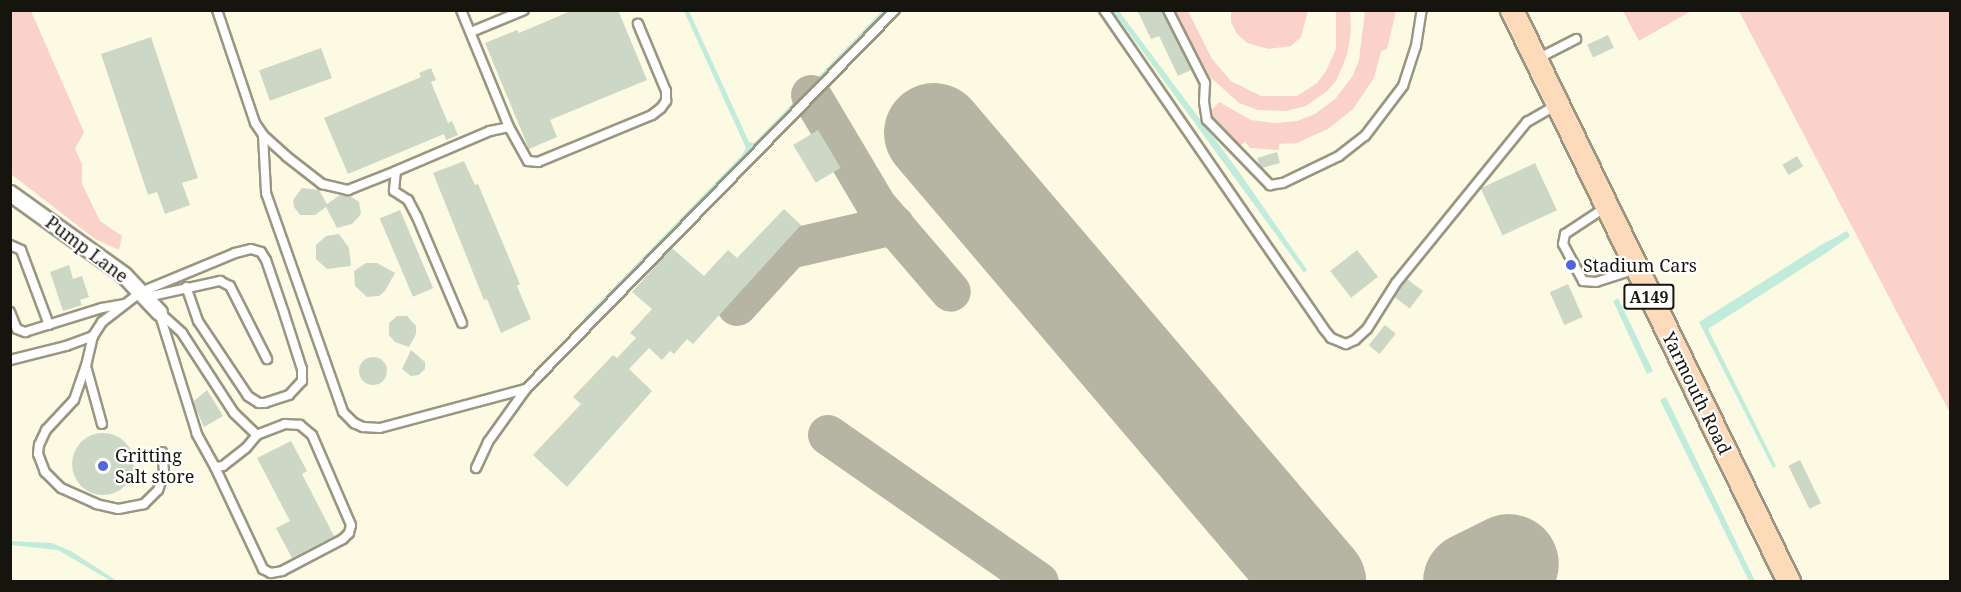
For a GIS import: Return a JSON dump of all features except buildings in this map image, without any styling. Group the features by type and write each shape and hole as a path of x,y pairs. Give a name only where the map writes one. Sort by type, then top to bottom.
{"main road":[{"name":"Yarmouth Road","path":"1512,10 1556,105 1789,582"}],"street":[{"name":"Pump Lane","path":"10,193 124,275 159,312"}],"lane":[{"path":"217,10 255,123 263,135 322,184 348,190 490,131 509,127"},
{"path":"461,10 509,127 528,160 538,162 652,115 661,108 666,101 666,91 638,24"},
{"path":"471,32 524,10"},
{"path":"476,468 488,442 526,388 895,10"},
{"path":"1104,10 1323,328 1331,338 1346,344 1355,340 1367,329 1396,283 1527,122 1556,105"},
{"path":"1168,10 1205,83 1204,102 1208,120 1270,185 1283,183 1339,156 1365,136 1403,86 1416,46 1422,10"},
{"path":"1536,60 1576,39"},
{"path":"263,135 267,194 343,412 348,418 363,427 380,428 526,388"},
{"path":"396,171 394,191 408,200 417,217 462,323"},
{"path":"1606,207 1565,234 1563,244 1583,281 1596,282 1636,270"},
{"path":"10,245 13,244 21,250 49,325"},
{"path":"162,452 164,472 158,490 144,504 118,509 97,504 61,488 45,472 40,462 39,445 46,430 74,400 86,366 93,336 102,322 144,294 235,253 251,249 261,252 266,260 302,369 303,381 289,395 265,403 259,403 248,396 198,321 186,287"},
{"path":"144,294 220,281 230,286 267,359"},
{"path":"10,312 17,329 25,332 102,308 128,304"},
{"path":"159,312 182,333 234,413 257,435"},
{"path":"159,312 197,434 263,569 271,573 282,571 343,539 349,533 351,525 312,435 300,425 285,424 257,435 246,448 223,466 215,467"},
{"path":"10,360 66,346 93,336"},
{"path":"86,366 102,424"}],"shaded area":[{"path":"1231,10 1308,11 1301,37 1291,46 1269,49 1247,43 1237,34 1231,22"},
{"path":"10,11 31,11 84,132 75,149 82,164 82,184 100,221 122,236 119,250 95,239 11,174"},
{"path":"684,11 689,11 749,142 754,143 882,11 889,11 587,322 583,319 742,155 746,148"},
{"path":"1113,11 1119,11 1237,169 1307,270 1304,273"},
{"path":"1175,11 1188,11 1212,59 1231,81 1261,96 1297,96 1317,83 1326,71 1336,49 1336,11 1350,11 1351,32 1347,55 1336,81 1326,92 1306,106 1286,111 1258,110 1239,103 1208,75"},
{"path":"1365,11 1396,11 1387,49 1381,51 1374,78 1353,109 1328,129 1297,143 1279,144 1279,150 1250,148 1245,142 1238,147 1209,113 1219,102 1251,120 1275,123 1297,121 1315,114 1335,99 1352,77 1359,60"},
{"path":"1623,11 1691,11 1639,41"},
{"path":"1739,11 1950,11 1950,413 1858,238"},
{"path":"1847,231 1850,236 1826,253 1708,329 1776,466 1773,468 1699,322"},
{"path":"1618,298 1653,371 1647,374 1613,301"},
{"path":"1666,397 1755,581 1749,581 1660,400"},
{"path":"10,541 52,543 71,551 117,581 111,581 58,550 11,545"}],"taxiway":[{"path":"811,95 877,206 951,292"},
{"path":"737,306 789,249 894,225"},
{"path":"828,435 1039,582"}],"runway":[{"path":"934,133 1316,582"},
{"path":"1473,582 1509,564"}],"place":[{"name":"Stadium Cars","path":"1571,265"},
{"name":"Gritting Salt store","path":"103,466"}]}
